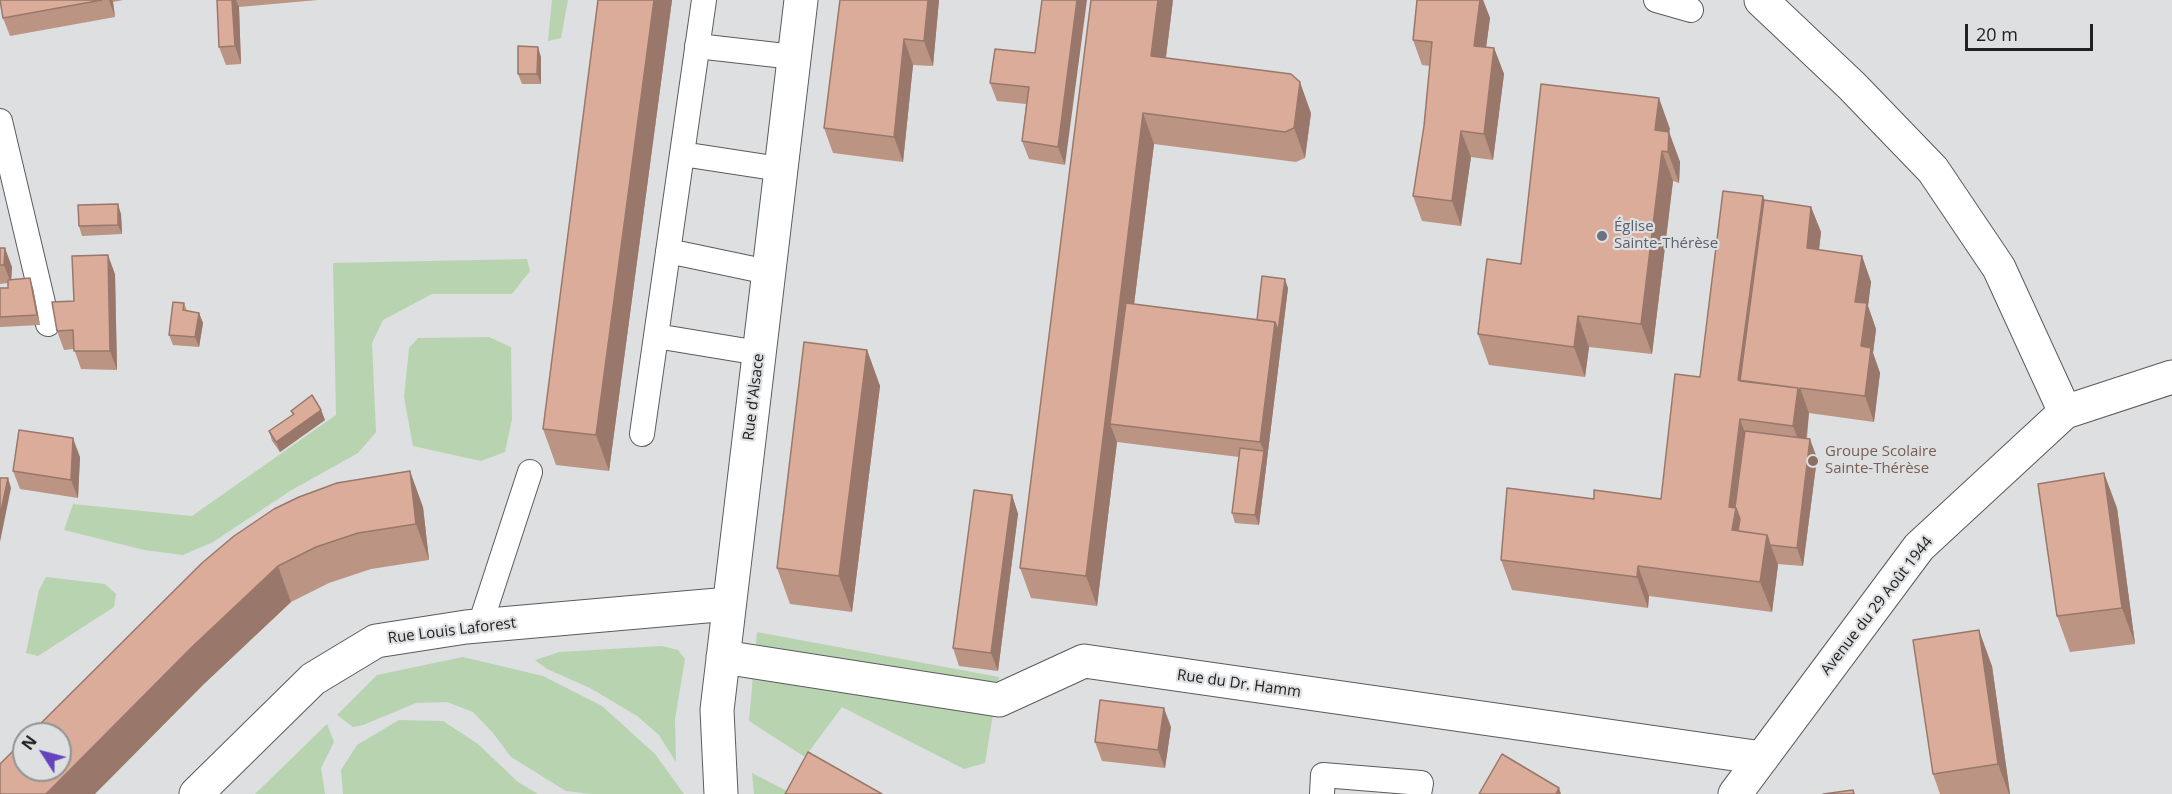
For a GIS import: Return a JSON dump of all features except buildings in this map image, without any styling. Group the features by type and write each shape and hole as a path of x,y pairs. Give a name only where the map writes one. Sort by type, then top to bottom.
{"street":[{"name":"Rue d'Alsace","path":"722,794 717,710 801,0"},
{"path":"1761,0 1852,86 1934,170 1999,268 2064,412 2172,377"},
{"name":"Avenue du 29 Août 1944","path":"1736,794 1919,547 2064,412"},
{"name":"Rue Louis Laforest","path":"196,794 313,680 376,641 480,625 729,604"},
{"name":"Rue du Dr. Hamm","path":"723,657 999,700 1084,661 1762,758"}],"lane":[{"path":"642,434 704,0"},
{"path":"1656,0 1691,10"},
{"path":"697,46 794,57"},
{"path":"0,121 48,324"},
{"path":"682,154 780,169"},
{"path":"668,251 768,272"},
{"path":"656,336 759,353"},
{"path":"480,625 530,472"},
{"path":"1322,794 1323,775 1421,783 1419,794"}],"green space":[{"path":"552,0 568,0 561,38 548,41"},
{"path":"527,259 530,271 512,294 432,294 383,320 372,343 376,432 358,453 290,491 213,542 183,555 144,550 64,530 73,504 192,516 336,415 333,263"},
{"path":"489,337 511,347 512,419 505,452 481,461 413,446 404,397 409,348 418,338"},
{"path":"46,577 105,584 116,594 114,607 38,656 26,653 39,590"},
{"path":"757,632 999,677 985,763 964,769 842,707 805,757 749,721"},
{"path":"662,646 678,650 685,659 675,719 676,762 659,735 637,716 590,688 547,669 535,660 559,652"},
{"path":"463,657 543,676 602,706 655,754 684,794 591,794 566,791 511,757 473,712 447,702 416,703 353,727 337,715 377,675"},
{"path":"399,720 443,721 478,744 518,782 538,794 343,794 341,770 357,745"},
{"path":"327,724 334,742 321,768 325,794 255,794"},
{"path":"752,773 793,794 754,794"}],"place":[{"name":"Église Sainte-Thérèse","path":"1602,236"},
{"name":"Groupe Scolaire Sainte-Thérèse","path":"1813,461"}]}
